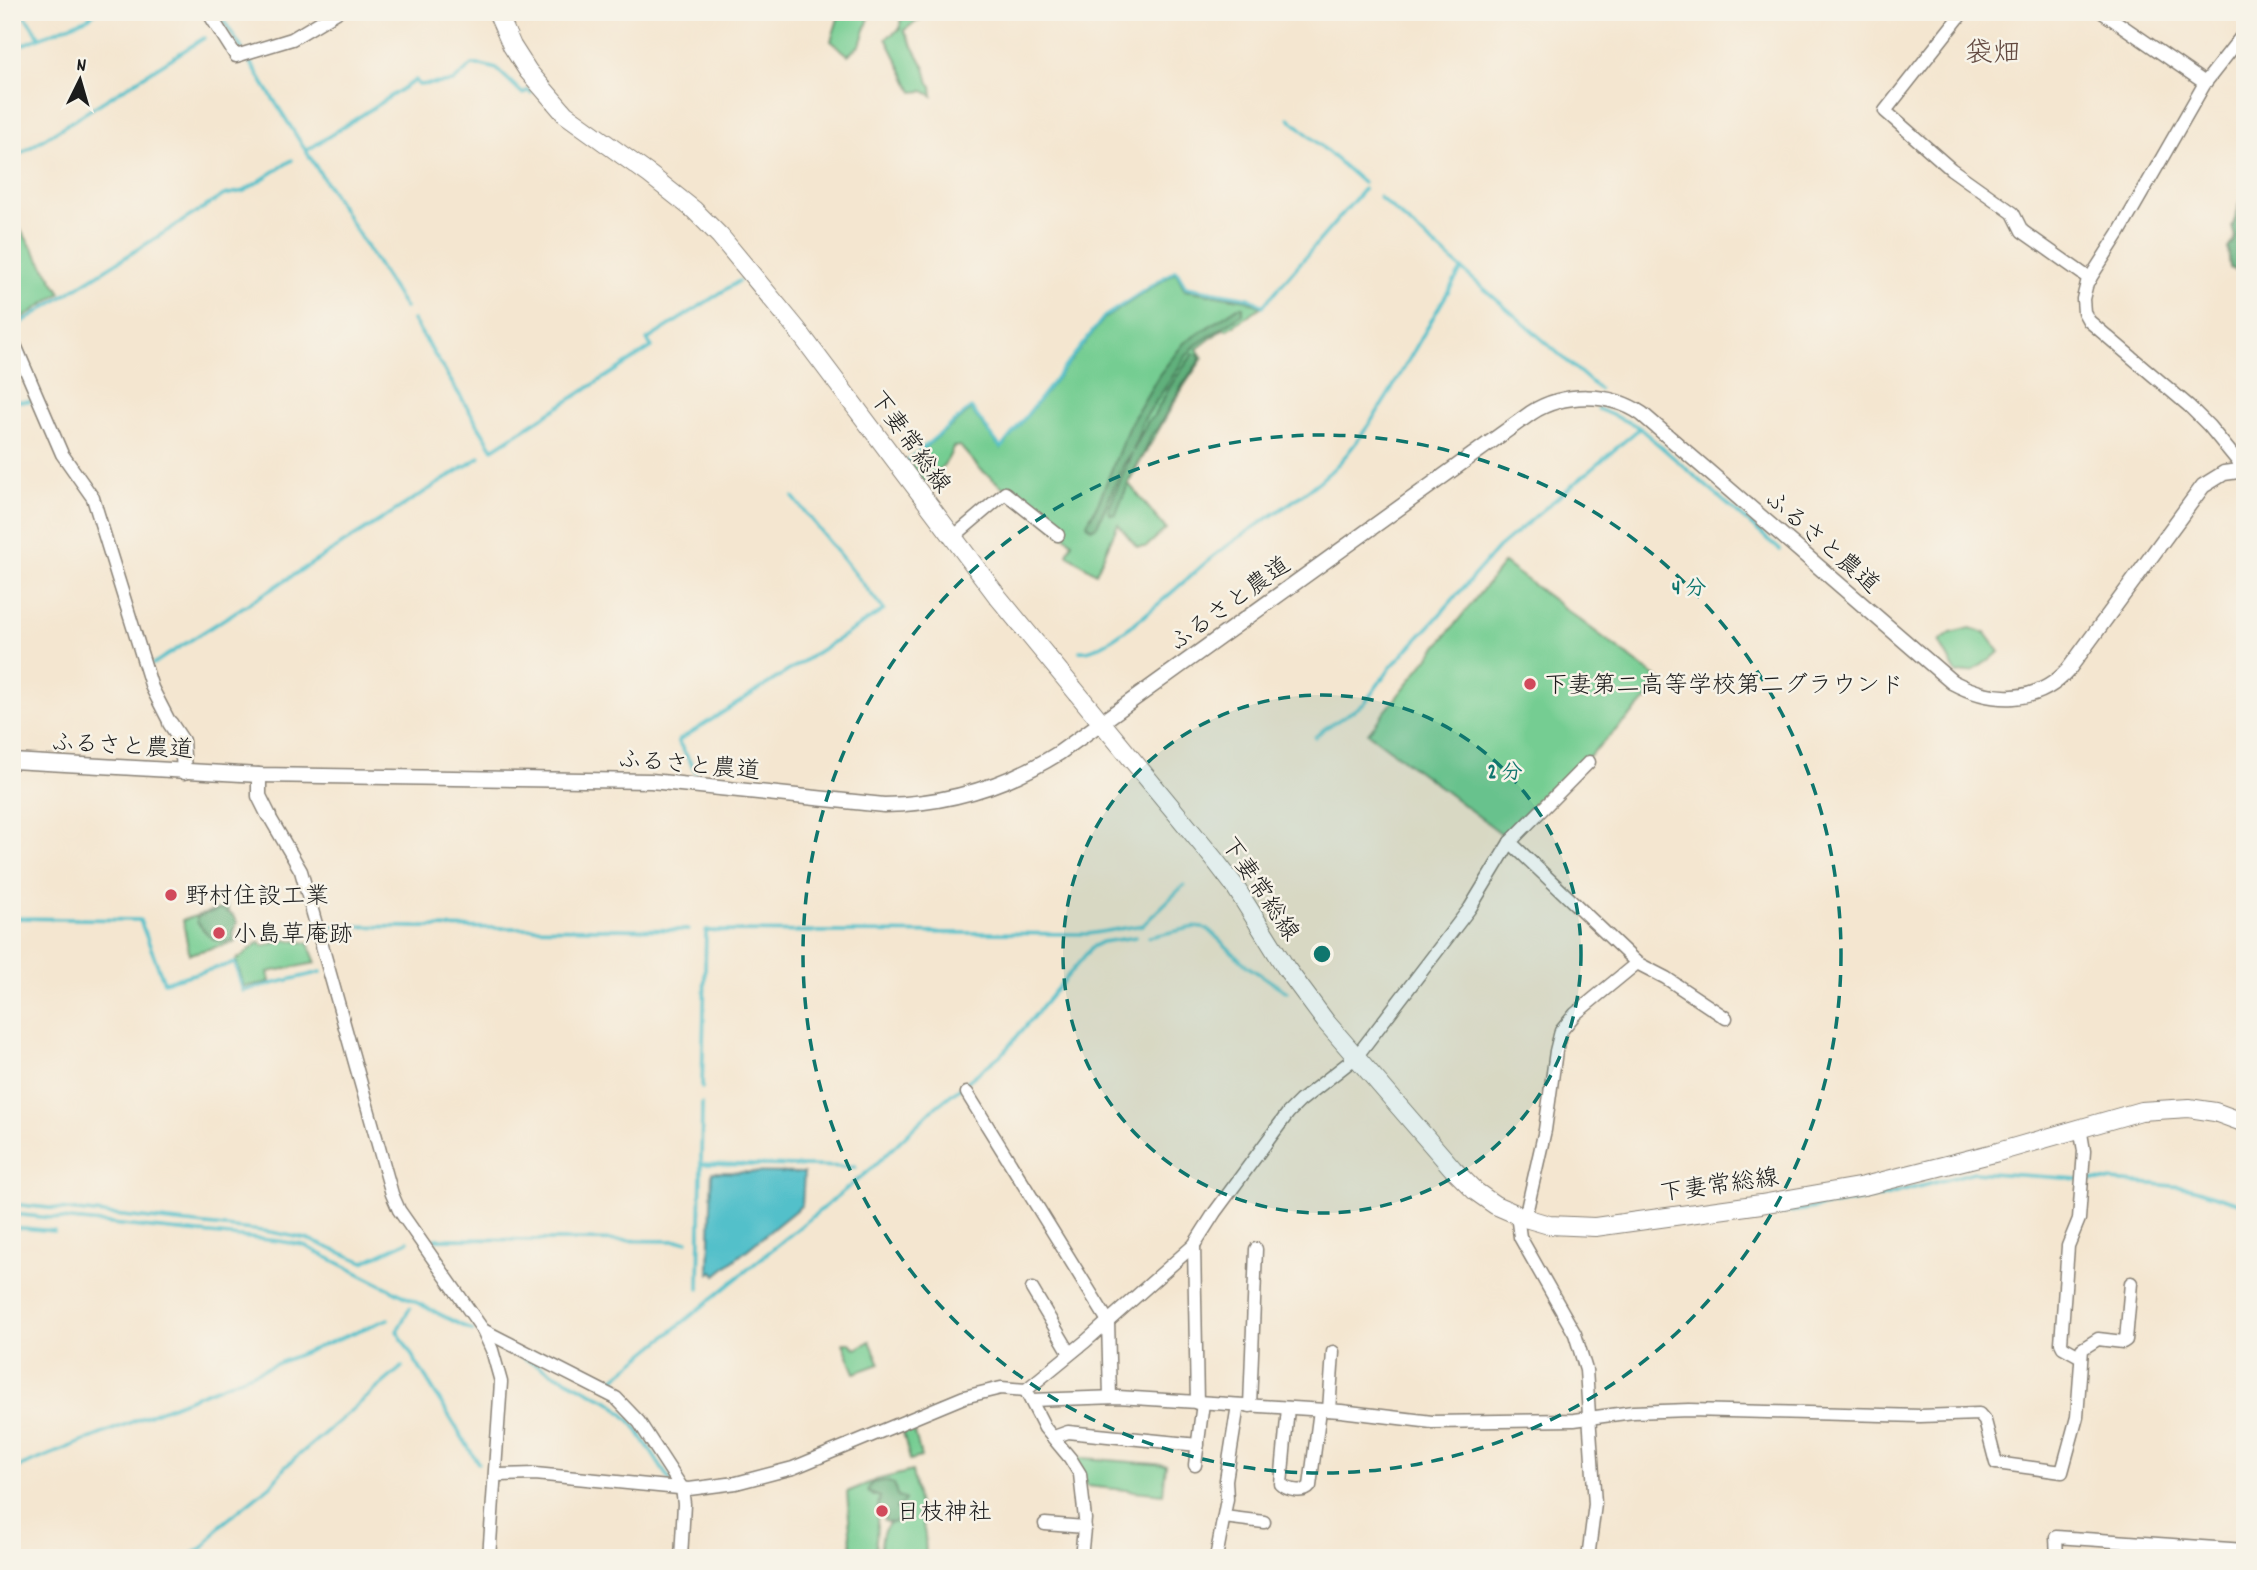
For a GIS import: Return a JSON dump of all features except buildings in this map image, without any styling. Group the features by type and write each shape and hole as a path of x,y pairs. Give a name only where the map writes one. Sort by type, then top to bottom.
{"main road":[{"name":"下妻常総線","path":"497,12 512,46 528,71 565,114 650,175 694,210 720,236 796,328 952,538 1234,885 1286,968 1326,1022 1466,1182 1488,1201 1521,1217 1563,1227 1595,1227 1864,1186 2141,1111 2171,1108 2214,1112 2245,1123"}],"street":[{"path":"208,12 236,55 292,39 337,12"},
{"path":"1963,12 1885,111 1951,169 2013,213 2022,231 2090,279"},
{"path":"2102,12 2205,83"},
{"path":"2245,32 2205,83 2090,279 2083,299 2084,312 2089,321 2189,405 2245,470"},
{"path":"12,338 62,454 93,498 152,688 182,741 184,772"},
{"name":"ふるさと農道","path":"12,761 259,775 651,781 898,805 957,796 1010,779 1047,761 1531,413 1562,400 1601,399 1636,410 1944,676 1972,693 1994,698 2023,696 2045,688 2061,677 2115,608 2203,486 2224,472 2245,470"},
{"path":"952,538 1005,493 1058,535"},
{"path":"1028,1395 1070,1353 1194,1245 1219,1206 1288,1113 1356,1057 1470,908 1510,842 1590,762"},
{"path":"259,775 259,796 301,870 392,1194 407,1221 484,1330 492,1350 501,1382 489,1558"},
{"path":"1510,842 1637,963 1666,978 1726,1018"},
{"path":"1588,1558 1595,1504 1591,1418 1583,1356 1574,1334 1520,1237 1521,1217 1545,1130 1561,1031 1574,1014 1637,963"},
{"path":"967,1093 1108,1321 1110,1397"},
{"path":"2080,1127 2084,1151 2082,1179 2077,1229 2068,1246 2061,1343 2063,1348 2081,1357"},
{"path":"1194,1245 1200,1403 1195,1465"},
{"path":"1216,1558 1227,1499 1226,1480 1244,1406 1256,1249"},
{"path":"496,1475 535,1474 682,1488 700,1488 758,1479 794,1467 964,1397 1001,1388 1028,1395 1110,1397 1324,1410 1432,1422 1544,1421 1633,1412 1689,1410 1920,1416 1979,1414 1985,1421 1996,1463 2062,1472 2077,1417 2082,1349 2092,1341 2126,1340 2132,1283"},
{"path":"1032,1289 1070,1353"},
{"path":"484,1330 616,1398 639,1422 682,1488 684,1504 681,1558"},
{"path":"1287,1408 1281,1484 1286,1488 1303,1490 1310,1486 1333,1352"},
{"path":"1028,1395 1045,1428 1055,1437 1080,1474 1085,1527 1081,1558"},
{"path":"1055,1437 1068,1433 1198,1446"},
{"path":"1224,1517 1264,1522"},
{"path":"1045,1524 1085,1527"},
{"path":"2057,1558 2056,1538 2245,1550"}],"green space":[{"path":"840,12 871,12 860,45 848,55 831,41"},
{"path":"901,12 928,14 904,30 925,68 933,96 924,91 913,92 886,38 900,29"},
{"path":"2245,190 2245,274 2230,268 2228,248 2235,237 2232,227"},
{"path":"12,216 61,293 16,322 12,318"},
{"path":"1176,272 1185,290 1247,300 1261,307 1227,330 1223,329 1197,349 1203,358 1128,483 1166,529 1146,547 1137,547 1118,524 1096,573 1067,554 1072,542 979,468 960,446 953,447 942,467 924,482 908,461 971,410 1001,449 1104,319"},
{"path":"1238,307 1243,307 1243,314 1196,345 1187,355 1143,421 1133,451 1172,383 1193,354 1199,354 1200,360 1154,431 1116,514 1111,515 1108,510 1132,452 1124,464 1097,526 1091,529 1087,524 1129,426 1159,375 1184,343"},
{"name":"下妻第二高等学校第二グラウンド","path":"1504,563 1664,683 1506,837 1368,733"},
{"path":"1970,628 1986,633 2000,652 1973,671 1957,674 1939,642 1951,633"},
{"path":"227,906 235,942 189,954 183,920"},
{"path":"220,909 233,915 237,922 231,941 215,940 197,922 197,917"},
{"path":"287,940 308,943 316,963 268,972 270,982 244,987 236,960 260,942 263,946"},
{"path":"870,1341 880,1364 855,1373 843,1343 850,1343 856,1349"},
{"path":"912,1421 921,1457 910,1460 901,1424"},
{"path":"1072,1457 1166,1465 1163,1494 1086,1486"},
{"path":"912,1471 925,1535 926,1558 880,1558 883,1533 898,1516 899,1511 896,1508 905,1500 897,1495 895,1489 877,1483 873,1496 879,1496 881,1500 878,1506 875,1558 852,1558 847,1492 876,1480"},
{"path":"885,1481 894,1484 897,1495 905,1500 896,1508 899,1511 899,1520 893,1523 884,1521 886,1512 878,1506 880,1497 869,1493 868,1489 872,1483"}],"water":[{"path":"712,1172 804,1173 802,1205 716,1275 713,1271 709,1274"}],"waterway":[{"path":"22,12 39,36"},
{"path":"12,49 88,18 96,12"},
{"path":"222,18 242,49"},
{"path":"12,159 204,38"},
{"path":"248,59 405,308"},
{"path":"306,151 416,80 418,85 453,82 472,65 497,69 523,94 528,90 531,93"},
{"path":"1289,118 1363,183"},
{"path":"16,326 224,195 244,191 292,160"},
{"path":"907,461 971,408 1001,448 1104,317 1176,270 1186,287 1249,298 1263,306 1364,189"},
{"path":"1379,197 1599,389"},
{"path":"1080,651 1091,650 1124,631 1221,550 1333,470 1379,410 1462,269"},
{"path":"413,320 493,449 652,347 647,340 739,281"},
{"path":"12,401 30,401"},
{"path":"1598,409 1637,426 1780,550"},
{"path":"1315,737 1364,704 1390,668 1498,548 1640,428"},
{"path":"153,664 480,457"},
{"path":"696,772 678,741 884,610 793,497"},
{"path":"702,1088 706,931 1088,934 1143,925 1184,885"},
{"path":"12,918 140,920 164,982 235,963 243,991 321,972"},
{"path":"324,926 689,930"},
{"path":"1149,937 1195,927 1208,929 1247,966 1287,992"},
{"path":"606,1385 872,1168 933,1109 1003,1053 1092,947 1102,942 1136,937"},
{"path":"699,1289 702,1104"},
{"path":"701,1164 855,1167"},
{"path":"1759,1217 1880,1197 1974,1172 2191,1188 2245,1205"},
{"path":"12,1204 271,1232 307,1239 364,1262 408,1241"},
{"path":"12,1214 303,1245 473,1331"},
{"path":"12,1227 54,1231"},
{"path":"435,1239 687,1241"},
{"path":"410,1308 397,1331 478,1463"},
{"path":"12,1470 388,1319"},
{"path":"512,1352 612,1403 634,1425 670,1481"},
{"path":"186,1558 204,1547 221,1525 271,1485 285,1467 402,1367"},
{"path":"479,1558 486,1486"}],"place":[{"name":"下妻第二高等学校第二グラウンド","path":"1530,684"},
{"name":"野村住設工業","path":"171,895"},
{"name":"小島草庵跡","path":"219,933"},
{"name":"日枝神社","path":"882,1511"}],"district":[{"name":"袋畑","path":"1993,51"}]}
